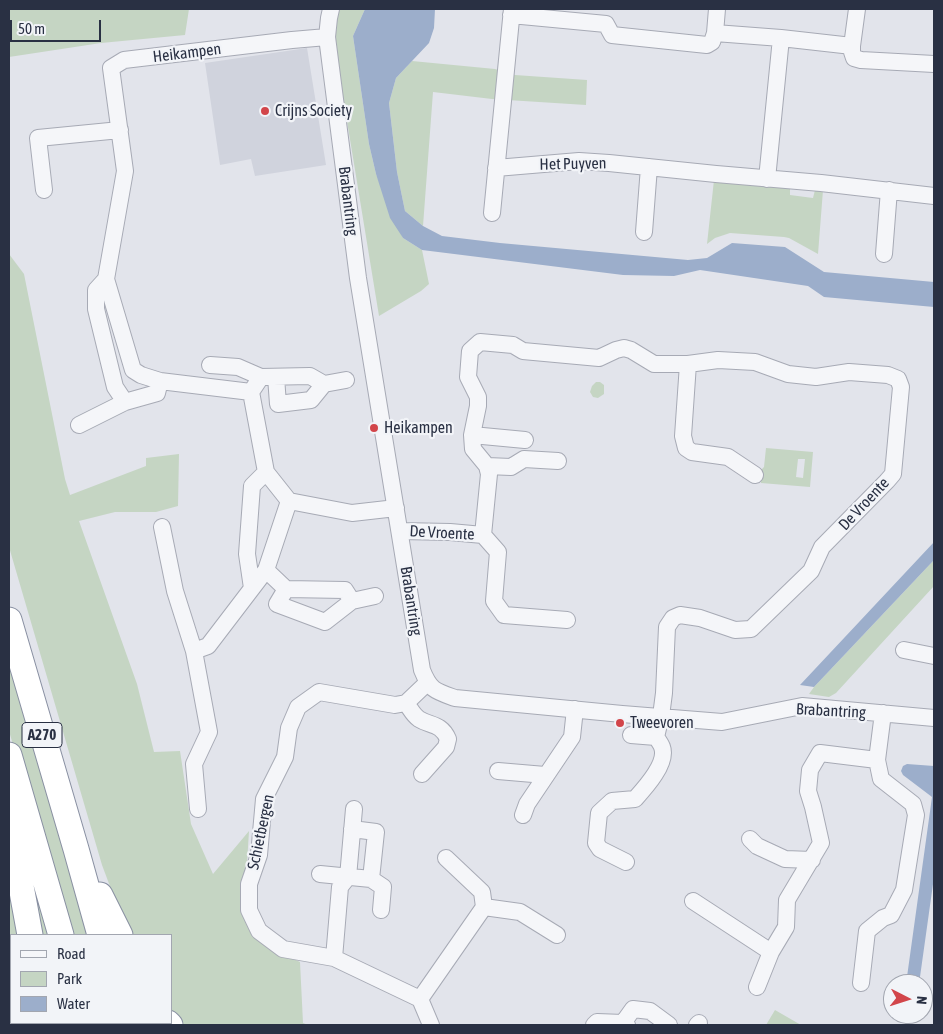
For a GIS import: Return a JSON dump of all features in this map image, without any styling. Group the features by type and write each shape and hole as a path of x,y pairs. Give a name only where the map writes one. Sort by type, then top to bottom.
{"highway":[{"name":"A270","path":"9,620 100,934"},
{"name":"A270","path":"9,755 61,934"},
{"path":"9,812 30,934"},
{"name":"A270","path":"76,849 119,934"}],"street":[{"name":"Brabantring","path":"331,9 327,37 358,278 422,670 427,683 438,692 455,698 722,722 802,706 934,718"},
{"path":"492,213 512,12 606,16 612,35 707,45 712,42 715,33 717,9"},
{"path":"857,9 852,46 854,58 860,60 934,64"},
{"path":"715,33 852,46"},
{"name":"Heikampen","path":"251,392 160,381 141,375 133,370 106,279 125,171 111,68 124,60 327,37"},
{"path":"767,179 781,38"},
{"path":"44,190 38,138 120,130"},
{"name":"Het Puyven","path":"496,168 579,161 889,190 934,196"},
{"path":"644,232 650,168"},
{"path":"884,254 889,190"},
{"name":"Heikampen","path":"106,279 96,290 96,309 115,387 125,402"},
{"name":"De Vroente","path":"472,435 478,397 468,376 470,351 480,342 513,345 523,351 599,358 624,348 631,350 654,364 688,364 718,360 754,362 788,374 816,377 849,372 888,375 898,379 901,386 892,474 822,547 811,571 750,629 735,630 700,618 680,615 673,618 667,627 661,716"},
{"path":"210,364 238,367 269,377 310,376 324,384 346,380"},
{"path":"688,364 683,436 686,448 692,452 728,457 756,475"},
{"path":"269,377 251,392 266,472 288,501 352,513 396,508"},
{"path":"269,377 278,404 311,400 324,384"},
{"path":"79,425 125,402 157,393 160,381"},
{"path":"525,440 472,435 473,449 487,466 511,467 524,459 558,461"},
{"name":"De Vroente","path":"483,535 490,474 487,466"},
{"path":"252,588 247,554 252,486 266,472"},
{"path":"194,650 208,646 266,570 288,501"},
{"path":"162,527 175,592 194,650 209,732 194,764 198,809"},
{"name":"De Vroente","path":"400,531 483,535 498,552 494,601 504,615 567,620"},
{"path":"266,570 286,589 345,590 352,601"},
{"path":"286,589 277,604 325,622 352,601 375,596"},
{"path":"904,650 934,656"},
{"path":"422,774 446,747 448,739 445,733 434,724 419,719 406,703 427,683"},
{"name":"Schietbergen","path":"406,703 395,705 319,692 298,706 289,728 285,757 264,798 259,855 249,884 249,910 259,931 283,949 334,958 420,999"},
{"path":"523,815 527,804 545,775 572,737 575,709"},
{"path":"861,983 867,931 883,918 891,915 904,890 916,815 914,804 881,779 877,760 883,714"},
{"path":"626,862 600,849 596,843 599,813 612,801 635,799 651,781 661,763 663,749 656,737 661,716"},
{"path":"631,735 656,737"},
{"path":"757,987 771,952 786,927 788,900 821,843 808,791 810,770 820,753 877,760"},
{"path":"498,771 545,775"},
{"path":"334,958 340,887 348,877 354,809"},
{"path":"352,830 376,832 371,879"},
{"path":"750,839 757,846 785,859 812,860"},
{"path":"431,1025 420,999 484,907 482,892 446,858"},
{"path":"320,874 371,879 383,887 381,910"},
{"path":"693,901 771,952"},
{"path":"484,907 520,912 557,935"},
{"path":"594,1025 597,1022 625,1024 633,1009 650,1011 669,1025"}],"shaded area":[{"name":"Crijns Society","path":"307,48 326,165 255,176 251,159 220,165 205,63"}],"green space":[{"path":"9,9 189,9 185,35 101,43 9,57"},
{"path":"340,9 365,9 353,36 369,144 376,174 403,238 422,250 429,284 421,291 379,316 335,48 337,17"},
{"path":"412,61 495,69 515,75 587,80 586,105 492,99 433,92 423,226 405,211 397,172 389,103 396,78"},
{"path":"714,180 790,187 790,195 813,198 815,190 823,190 818,254 784,237 730,233 715,238 707,244"},
{"path":"9,254 24,274 65,479 70,495 146,466 146,458 179,454 178,506 156,512 115,512 79,521 137,684 154,752 180,751 191,824 213,874 249,831 244,912 274,950 300,962 303,1023 308,1025 180,1025 172,1013 172,934 131,934 114,897 102,865 9,547"},
{"path":"596,382 604,385 604,394 598,398 593,397 590,392"},
{"path":"766,448 813,452 810,487 761,483 761,470 764,467","holes":["798,459 805,459 803,478 796,477"]},
{"path":"934,560 934,586 836,693 829,697 809,694 814,687"},
{"path":"9,644 93,934 68,934 9,731"},
{"path":"23,847 48,934 39,934"},
{"path":"9,855 23,934 10,934 10,1024 35,1024 9,1025"},
{"path":"775,1010 801,1025 766,1025"}],"water":[{"path":"365,9 435,9 434,28 429,43 396,78 389,103 397,172 405,211 423,226 442,236 688,260 707,258 732,243 785,247 824,272 934,282 934,307 824,297 808,286 700,270 674,276 623,275 422,250 403,238 390,218 376,174 369,144 353,36"},
{"path":"934,542 934,560 814,687 800,685"},
{"path":"907,764 934,766 934,877 920,974 907,974 932,797 903,775 901,771 903,766"}],"place":[{"name":"Crijns Society","path":"265,111"},
{"name":"Heikampen","path":"374,428"},
{"name":"Tweevoren","path":"620,723"}]}
